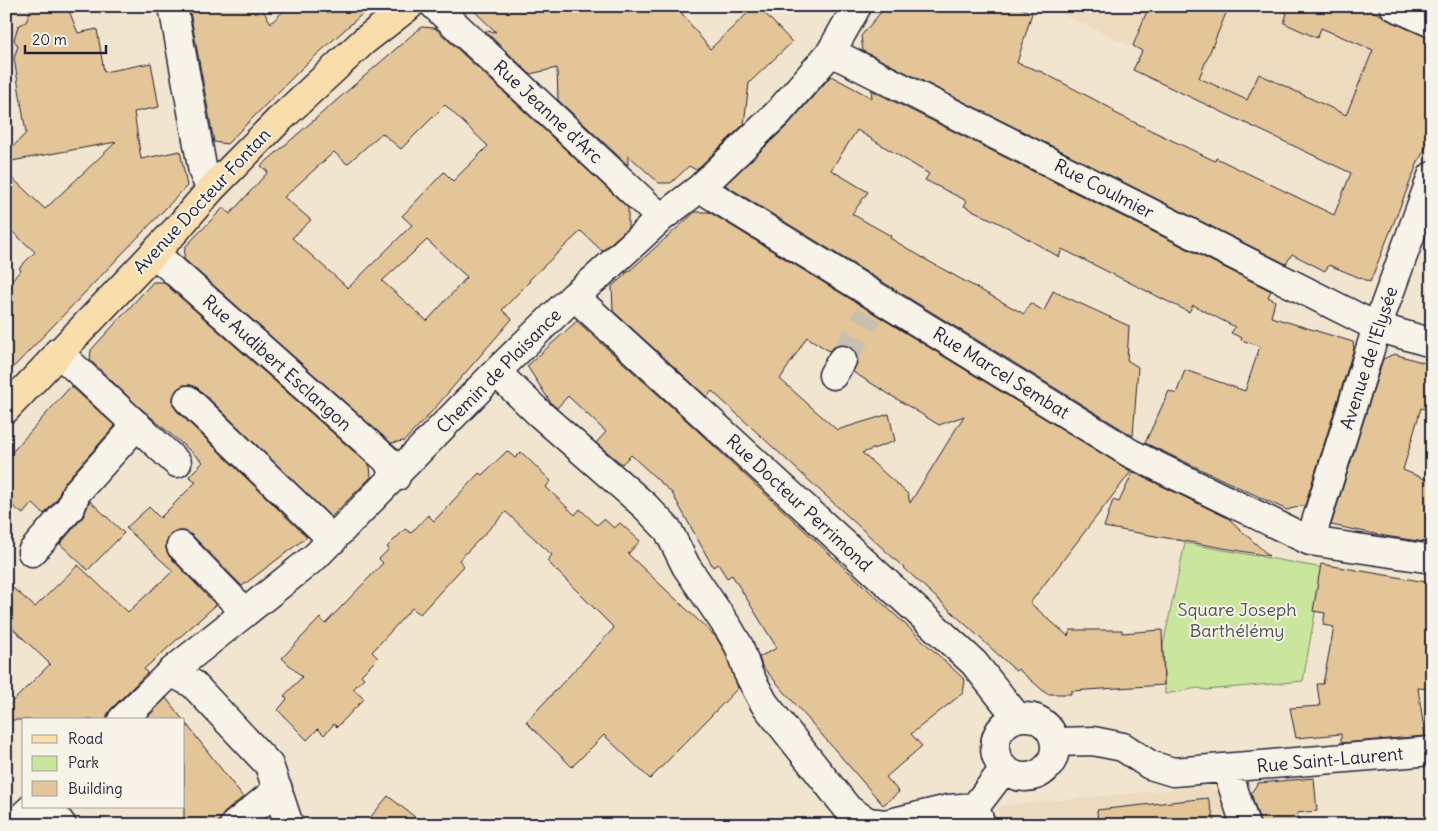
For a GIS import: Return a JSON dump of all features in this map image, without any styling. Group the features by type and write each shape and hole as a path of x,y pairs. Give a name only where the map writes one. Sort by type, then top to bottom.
{"main road":[{"name":"Avenue Docteur Fontan","path":"6,409 58,352 154,253 211,189 279,120 357,48 409,6"}],"street":[{"path":"173,6 203,172 211,189"},
{"name":"Rue Jeanne d'Arc","path":"435,6 660,218"},
{"name":"Chemin de Plaisance","path":"124,718 171,672 316,556 396,477 496,372 574,296 660,218 700,188 777,114 831,52 857,6"},
{"path":"1394,6 1432,23"},
{"name":"Rue Coulmier","path":"831,52 1377,327 1432,343"},
{"name":"Avenue de l'Elysée","path":"1310,541 1377,327 1432,176"},
{"name":"Rue Marcel Sembat","path":"700,188 873,306 1130,453 1310,541 1432,559"},
{"name":"Rue Audibert Esclangon","path":"154,253 387,460 396,477"},
{"name":"Rue Docteur Perrimond","path":"574,296 974,663 1017,717"},
{"path":"58,352 177,462"},
{"path":"496,372 540,414 645,506 668,530 686,566 739,646 748,673 764,703 848,809 868,822 885,824 948,808 978,816 1004,770"},
{"path":"188,400 333,540"},
{"path":"32,552 71,507 76,493 137,425"},
{"path":"181,546 245,612"},
{"path":"171,672 193,684 269,765 289,825"},
{"path":"1017,717 1035,717 1050,728 1056,742 1056,752 1049,767 1037,776 1018,777 1004,770 994,752 996,735 1002,726 1017,717"},
{"name":"Rue Saint-Laurent","path":"1056,742 1094,741 1123,747 1150,765 1173,772 1432,752"},
{"path":"1227,769 1245,825"},
{"path":"234,825 278,789"},
{"path":"13,825 32,808"},
{"path":"49,808 62,825"}],"shaded area":[{"path":"6,6 32,6 26,22 18,26 14,40 18,46 6,80"},
{"path":"1043,6 1361,6 1432,36 1432,48 1357,152"},
{"path":"1208,786 1218,792 1228,825 1001,825 999,820 998,806"}],"green space":[{"name":"Square Joseph Barthélémy","path":"1185,543 1323,568 1303,681 1206,690 1198,688 1165,694 1163,645"}],"building":[{"path":"32,6 67,6 78,33 97,29 104,72 151,63 159,107 134,112 141,159 180,151 187,186 6,375 6,286 21,270 19,268 35,252 6,226 6,172 45,209 116,142 6,162 6,154 26,133 14,58 18,46 14,40 18,26 26,22"},
{"path":"189,6 260,6 271,23 289,6 371,6 302,68 227,144 214,142"},
{"path":"469,6 676,6 710,49 755,6 758,6 792,42 749,83 744,124 696,170 689,166 671,183 659,183 628,155 628,165 558,100 557,68 530,74 485,31 496,32"},
{"path":"886,6 1016,6 1032,13 1017,63 1042,72 1114,110 1113,112 1215,161 1216,158 1334,215 1351,173 1133,70 1142,51 1133,46 1149,6 1229,6 1199,78 1247,100 1259,74 1346,115 1373,50 1321,28 1317,38 1284,23 1287,13 1271,6 1361,6 1388,20 1432,38 1432,135 1418,162 1370,282 1329,265 1325,271 1292,254 1286,264 863,51 861,36"},
{"path":"421,27 435,28 628,208 628,228 602,251 581,231 529,280 502,310 512,319 427,417 404,441 391,443 184,259 185,247 223,208 230,214 268,172 261,166","holes":["445,105 488,146 453,181 444,172 402,216 412,225 348,288 292,238 311,220 284,197 334,152 347,164 382,133 401,149","427,240 467,277 427,321 382,281"]},
{"path":"831,76 872,98 871,90 1271,291 1268,297 1275,301 1271,317 1353,342 1354,348 1305,505 1287,510 1145,443 1169,391 1176,394 1185,370 1245,391 1260,346 1241,340 1242,338 1231,333 1235,327 1193,305 1189,312 1062,249 1059,257 1009,228 964,206 967,201 925,180 929,174 857,130 831,170 868,192 852,214 891,236 890,238 930,262 1024,314 1030,303 1044,311 1053,291 1129,326 1127,360 1138,367 1133,436 725,185 788,125"},
{"path":"695,212 709,212 1130,471 1030,603 1068,636 1070,630 1122,630 1122,633 1162,630 1164,685 1071,691 1071,694 1047,694 1018,669 1016,671 712,391 707,397 613,311 612,286 626,274 627,270 627,273","holes":["807,337 829,351 842,344 850,347 855,352 858,360 853,372 939,425 964,416 910,503 908,494 862,453 895,441 889,414 837,430 780,379"]},
{"path":"153,282 163,282 370,466 371,477 331,517 199,389 191,385 183,385 177,389 173,397 173,405 177,411 307,537 242,586 192,535 185,531 171,534 166,542 169,556 216,605 144,669 147,673 111,709 107,718 22,718 22,720 6,720 6,708 50,664 6,622 6,582 35,607 78,565 128,612 173,571 126,528 149,507 160,518 196,482 189,476 203,462 137,405 90,360 91,350"},
{"path":"577,321 965,680 963,693 911,734 922,746 886,777 899,792 883,805 762,666 759,657 777,648 732,575 727,578 718,564 713,567 672,493 631,455 622,464 596,443 606,432 568,396 557,408 551,403 527,366"},
{"path":"1394,354 1432,365 1432,411 1421,408 1403,470 1432,482 1432,543 1331,525 1383,359"},
{"path":"71,386 115,426 64,483 57,499 44,514 32,503 23,514 6,501 6,459"},
{"path":"507,451 515,458 521,452 551,481 546,487 575,515 580,509 597,525 604,519 614,528 620,523 640,541 628,554 716,637 725,652 738,688 650,779 604,735 572,767 526,722 614,628 547,561 552,555 506,512 459,560 464,566 420,614 412,608 372,652 378,658 361,675 364,678 353,689 364,699 337,727 334,724 324,735 318,729 307,740 278,710 287,699 284,696 302,677 282,658 320,618 325,624 383,563 379,559 389,549 387,547 405,529 411,533 428,515 434,521 479,473 482,475"},
{"path":"1133,472 1228,518 1269,556 1104,527 1113,500 1119,502"},
{"path":"90,501 124,533 88,570 60,544 83,517"},
{"path":"1321,564 1432,583 1432,689 1418,688 1425,736 1341,743 1341,734 1296,738 1290,708 1320,706 1317,684 1323,684 1334,627 1323,625 1325,613 1313,611"},
{"path":"166,698 181,718 147,718"},
{"path":"185,722 243,797 224,813 216,825 184,825"},
{"path":"1314,778 1317,811 1297,813 1300,825 1261,825 1251,793 1258,783"},
{"path":"388,796 425,825 364,825"},
{"path":"1208,798 1216,825 1098,825 1097,810"}],"tunnel":[{"path":"842,360 869,314"}]}
